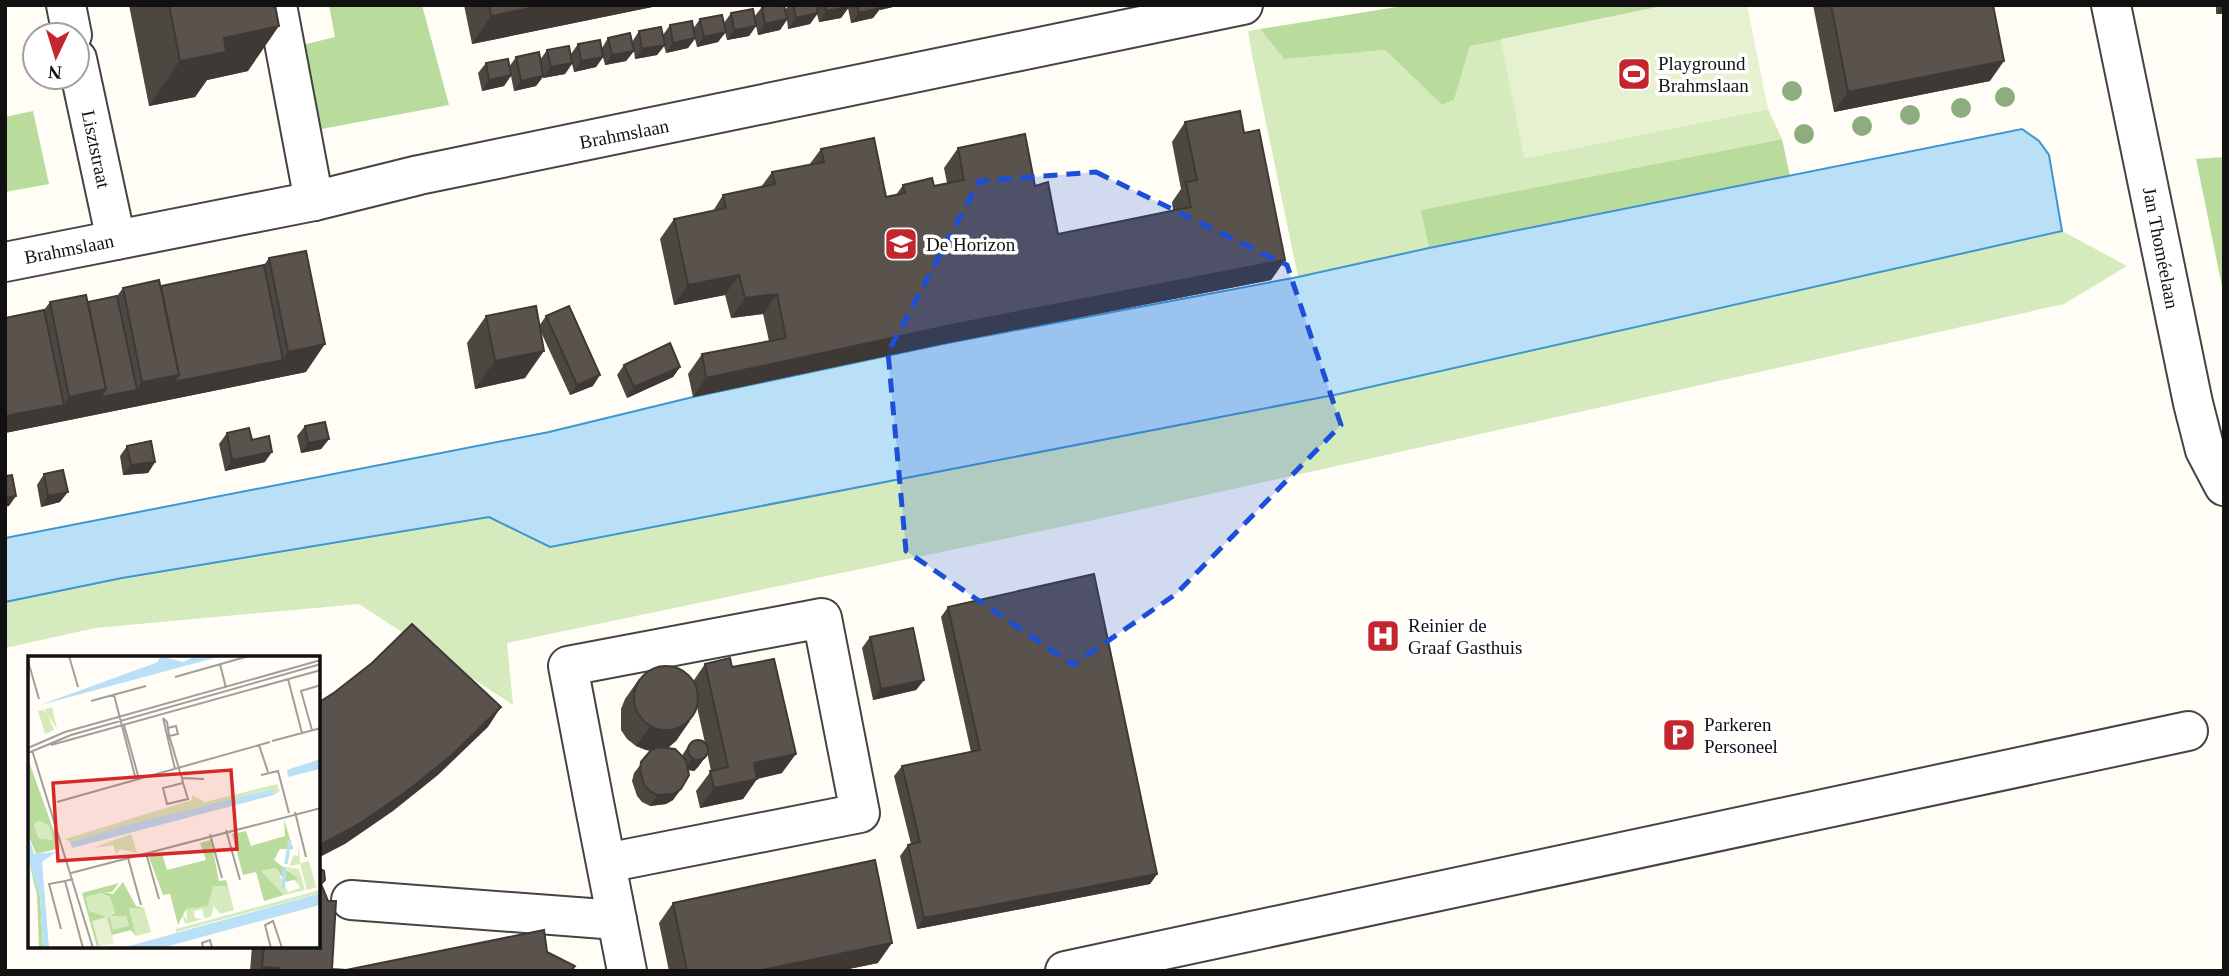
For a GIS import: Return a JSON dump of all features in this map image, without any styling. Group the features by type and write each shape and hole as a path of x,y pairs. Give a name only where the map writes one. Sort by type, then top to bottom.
{"street":[{"path":"277,5 314,201"},
{"name":"Brahmslaan","path":"5,262 314,201 1128,17 1243,5"},
{"name":"Jan Thoméelaan","path":"2111,5 2193,403 2205,450 2224,486"},
{"name":"Lisztstraat","path":"84,91 116,240"},
{"path":"606,863 860,813 822,618 568,666 606,863 617,920 627,971"},
{"path":"1065,971 1200,957 2188,732"},
{"path":"351,900 617,920"}],"highlighted area":[{"path":"1096,172 1287,265 1341,425 1176,594 1073,665 906,551 888,352 979,181"}],"green space":[{"path":"329,5 422,5 449,105 311,131 294,47 335,37"},
{"path":"1409,5 1668,5 1470,46 1454,100 1442,105 1385,50 1284,59 1260,29"},
{"name":"Playground Brahmslaan","path":"1668,5 1747,5 1768,109 1524,158 1501,39"},
{"path":"1260,29 1284,59 1385,50 1442,105 1454,100 1470,46 1501,39 1525,158 1768,109 1782,139 1422,210 1429,248 1298,277 1248,31"},
{"path":"33,111 49,184 5,192 5,117"},
{"path":"1782,139 1790,176 1429,248 1421,210"},
{"path":"2224,157 2224,296 2196,159"},
{"path":"2062,231 2127,266 2064,304 1089,521 507,643 513,705 359,604 95,628 5,648 5,602 122,578 489,517 551,547 1339,394"}],"water":[{"path":"2022,129 2039,141 2049,155 2062,231 1339,394 550,547 489,517 122,578 5,602 5,538 549,432 693,397 943,344 1298,277 1429,248"}],"building":[{"path":"169,5 275,5 279,26 224,38 226,52 180,61"},
{"path":"489,5 546,5 491,16"},
{"path":"784,5 787,19 765,24 762,7"},
{"path":"793,5 816,5 818,13 796,18"},
{"path":"825,5 848,5 849,7 826,11"},
{"path":"857,5 880,5 881,8 859,13"},
{"path":"1831,5 1993,5 2004,61 1848,92"},
{"path":"753,9 756,26 734,30 731,13"},
{"path":"722,15 726,32 704,37 700,19"},
{"path":"692,21 695,38 673,43 670,25"},
{"path":"661,27 665,45 642,49 639,31"},
{"path":"630,33 634,51 612,55 608,38"},
{"path":"600,40 603,57 581,61 578,44"},
{"path":"569,46 572,63 551,67 547,50"},
{"path":"539,52 543,76 521,81 516,57"},
{"path":"508,59 511,75 489,80 486,63"},
{"path":"1240,111 1244,133 1259,130 1285,260 956,324 706,378 702,354 786,338 777,294 745,298 739,275 688,285 674,219 726,208 723,195 775,184 772,172 824,162 821,149 874,138 886,197 905,193 903,185 932,178 934,186 964,180 958,148 1025,134 1035,186 1048,182 1058,234 1191,207 1186,182 1197,180 1185,122"},
{"path":"306,251 325,344 288,352 269,258"},
{"path":"264,265 283,360 173,382 179,375 161,286"},
{"path":"159,280 179,375 142,382 123,288"},
{"path":"86,295 106,389 69,397 50,302"},
{"path":"117,296 137,390 100,397 106,389 88,302"},
{"path":"536,306 544,351 495,361 486,316"},
{"path":"569,306 600,375 577,385 546,316"},
{"path":"44,310 64,405 5,416 5,318"},
{"path":"670,343 680,367 634,387 624,365"},
{"path":"325,422 329,439 308,443 305,426"},
{"path":"249,428 252,440 269,436 272,452 232,460 227,433"},
{"path":"151,441 155,462 131,465 127,446"},
{"path":"63,470 68,492 48,496 44,474"},
{"path":"12,475 16,496 5,498 5,476"},
{"path":"1094,574 1157,874 924,918 908,845 920,842 902,766 980,750 948,607"},
{"path":"412,624 501,707 452,755 407,791 359,824 320,845 320,702 372,663"},
{"path":"913,628 924,680 881,689 870,637"},
{"path":"730,658 732,667 774,659 796,754 754,763 757,779 714,788 710,771 728,767 705,664"},
{"path":"660,666 672,666 689,675 696,686 696,710 689,721 672,730 660,730 648,725 639,716 634,704 634,692 639,680 648,671"},
{"path":"698,740 705,743 708,750 705,757 698,760 691,757 688,750 691,743"},
{"path":"659,747 675,749 686,760 689,775 681,789 673,794 657,795 644,785 641,762 651,750"},
{"path":"875,860 892,943 757,971 687,971 673,903"},
{"path":"320,869 324,871 325,880 321,884 328,901 336,901 332,969 346,970 544,930 547,952 575,966 571,971 279,971 279,968 262,967 264,948 320,948"}],"place":[{"name":"Playground Brahmslaan","path":"1634,74"},
{"name":"De Horizon","path":"901,244"},
{"name":"Reinier de Graaf Gasthuis","path":"1383,636"},
{"name":"Parkeren Personeel","path":"1679,735"}]}
